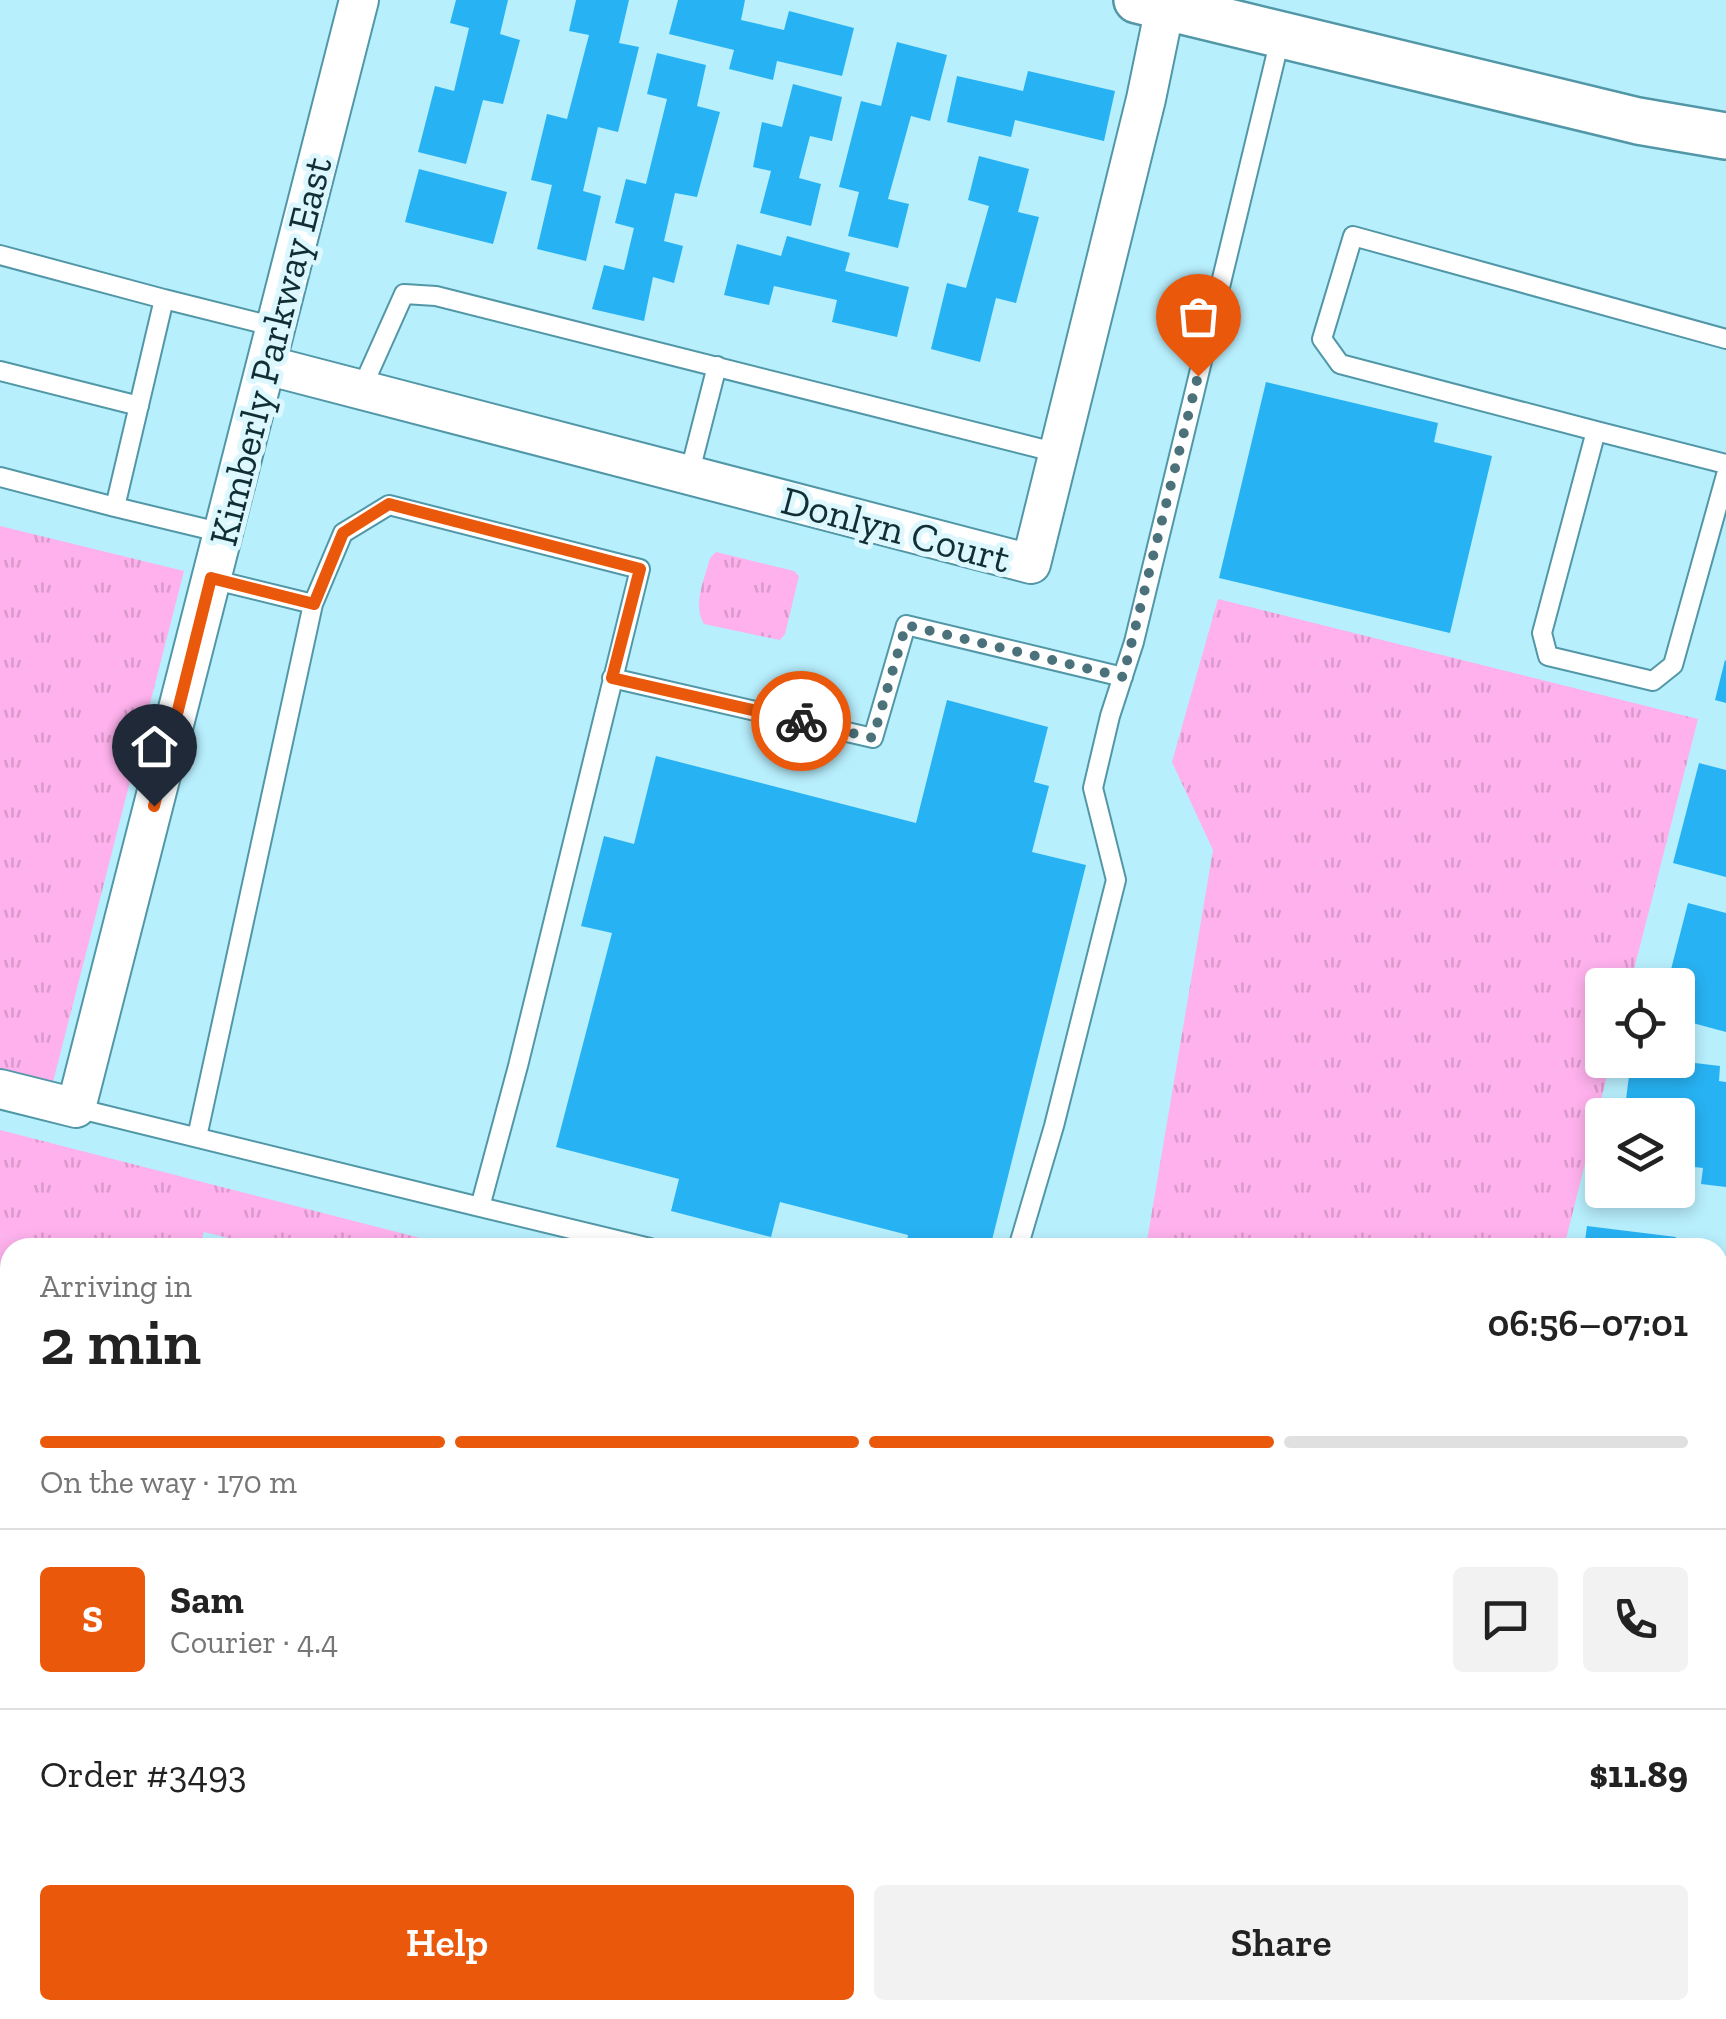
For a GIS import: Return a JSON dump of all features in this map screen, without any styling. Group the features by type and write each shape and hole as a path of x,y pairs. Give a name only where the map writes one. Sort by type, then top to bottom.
{"street":[{"name":"Kimberly Parkway East","path":"76,1108 359,0"},
{"path":"1151,4 1638,121 1726,136"},
{"name":"Donlyn Court","path":"266,365 1030,564 1146,99 1151,4"},
{"path":"0,1089 76,1108"}],"lane":[{"path":"1021,1238 1116,880 1093,788 1282,35"},
{"path":"1726,340 1352,236 1322,340 1340,364 1726,464"},
{"path":"0,255 276,326"},
{"path":"360,390 404,294 436,296 1058,453"},
{"path":"115,507 164,299"},
{"path":"689,475 717,366"},
{"path":"0,371 139,406"},
{"path":"1596,431 1542,633 1548,656 1653,682 1673,665 1726,475"},
{"path":"0,477 223,533"},
{"path":"197,1137 314,604 343,533 389,504 640,569 480,1207"},
{"path":"211,578 314,604"},
{"path":"612,678 873,738 906,625 1123,677"},
{"path":"76,1108 609,1238"}],"green space":[{"path":"0,526 184,571 53,1082 0,1068"},
{"path":"716,552 794,571 799,576 785,634 780,640 704,624 699,608 701,591 710,558"},
{"path":"1218,599 1698,719 1634,968 1585,968 1585,1078 1606,1078 1601,1098 1585,1098 1585,1163 1566,1238 1148,1238 1213,850 1172,762"},
{"path":"0,1130 420,1238 228,1238 204,1232 202,1238 0,1235"}],"building":[{"path":"456,0 508,0 500,34 520,40 503,104 483,100 466,164 418,152 435,86 454,91 469,28 450,23"},
{"path":"576,0 629,0 619,43 639,47 618,132 598,127 583,191 601,196 586,261 537,249 552,185 531,180 547,114 567,119 589,35 569,31"},
{"path":"678,0 745,0 741,20 784,30 789,11 854,28 842,76 777,61 773,80 729,69 734,50 669,34"},
{"path":"897,42 947,55 930,121 911,116 888,199 909,204 898,248 848,236 859,192 839,187 861,101 881,106"},
{"path":"657,53 706,65 697,106 720,112 697,197 675,193 664,241 683,246 674,283 653,277 644,321 592,309 604,265 624,270 634,228 615,223 626,179 646,184 667,99 647,94"},
{"path":"1028,71 1115,91 1104,141 1015,120 1011,137 947,122 957,76 1023,91"},
{"path":"793,84 842,97 832,141 810,136 799,178 821,184 811,226 760,213 771,171 753,167 762,122 782,127"},
{"path":"979,156 1029,169 1018,212 1039,217 1016,303 996,298 980,362 931,349 947,283 966,288 989,206 968,200"},
{"path":"419,169 507,192 493,244 405,222"},
{"path":"787,236 850,253 845,271 909,287 897,337 832,322 837,300 774,286 769,305 724,295 737,244 781,256"},
{"path":"1266,382 1438,423 1434,442 1492,456 1450,633 1219,578"},
{"path":"1726,661 1726,703 1715,700"},
{"path":"947,700 1048,727 1034,782 1049,786 1032,852 1086,865 993,1238 907,1238 908,1235 780,1202 771,1237 671,1211 679,1179 556,1147 612,933 581,926 604,836 634,844 656,756 916,823"},
{"path":"1699,763 1726,770 1726,877 1673,863"},
{"path":"1688,903 1726,913 1726,1032 1695,1024 1695,968 1671,968"},
{"path":"1695,1063 1720,1066 1719,1081 1726,1082 1726,1187 1701,1184 1703,1168 1695,1167 1695,1098 1626,1098 1629,1078 1695,1078"},
{"path":"1587,1226 1676,1237 1676,1238 1585,1238"}],"way so far":[{"path":"801,721 873,738 906,625 1123,677 1198,376"}],"route":[{"path":"154,806 211,578 314,604 343,533 389,504 640,569 612,678 801,721"}]}
